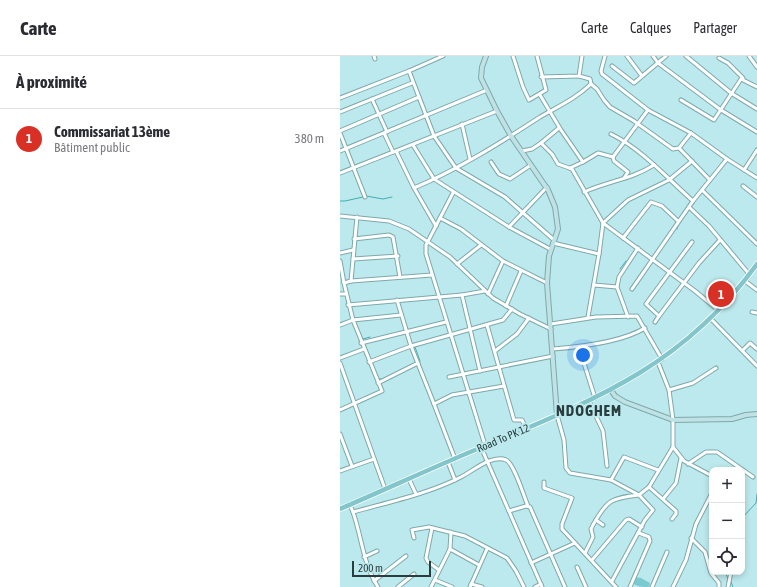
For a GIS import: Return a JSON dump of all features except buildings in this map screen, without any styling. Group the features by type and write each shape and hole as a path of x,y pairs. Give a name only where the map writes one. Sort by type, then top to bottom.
{"main road":[{"name":"Road To PK 12","path":"340,509 589,401 611,390 658,362 711,318 750,275 757,264"}],"street":[{"path":"340,98 443,56"},
{"path":"486,56 481,75 496,111 511,136 546,187 552,198 556,211 558,229 550,249 547,284 557,415 564,440 568,471 578,476 611,480 639,495 653,510 612,581"},
{"path":"513,56 528,100 540,95 546,90 541,77 537,56"},
{"path":"579,76 582,56"},
{"path":"605,56 601,71 602,74 648,110 691,132 727,159 757,178"},
{"path":"627,56 642,76"},
{"path":"652,56 658,63 721,110 757,132"},
{"path":"612,66 633,83 666,56"},
{"path":"686,56 731,93 757,109"},
{"path":"749,56 757,67"},
{"path":"719,58 743,78 757,87"},
{"path":"752,62 757,59"},
{"path":"409,71 412,83 420,98 434,136 456,168 505,197 554,242 599,254"},
{"path":"541,77 579,76 590,79 591,84 597,89 610,107 638,124 673,149 679,148 691,132"},
{"path":"682,100 713,120 743,78"},
{"path":"340,112 412,83"},
{"path":"414,188 434,180 456,168 549,112 569,102 591,84"},
{"path":"340,152 487,90"},
{"path":"540,95 559,128 583,162"},
{"path":"365,197 340,132 379,114 420,98"},
{"path":"372,99 395,152 436,226"},
{"path":"613,157 648,110"},
{"path":"340,173 496,111"},
{"path":"462,124 470,160"},
{"path":"522,151 532,149 559,128"},
{"path":"611,134 626,141 693,201"},
{"path":"541,143 552,154 558,164 570,168 603,224 654,259 718,310"},
{"path":"413,145 434,180 509,228 550,249"},
{"path":"679,148 710,180"},
{"path":"744,170 757,150"},
{"path":"570,168 598,153 613,157 614,161 628,172 624,178"},
{"path":"632,289 654,259 678,221 727,159"},
{"path":"588,317 603,224 628,200 669,180 692,161"},
{"path":"491,162 499,174 510,179 531,164"},
{"path":"584,192 609,182 636,175 654,165"},
{"path":"743,186 757,197"},
{"path":"509,228 546,187"},
{"path":"702,190 757,244"},
{"path":"453,193 428,241 425,250 468,392 487,463 541,585 535,587"},
{"path":"623,238 651,202 662,206 678,221"},
{"path":"689,207 696,212 750,275"},
{"path":"340,216 389,221 409,229 428,241 457,264 488,294 506,306 529,318 551,326 588,317 638,318 662,359"},
{"path":"351,281 357,217"},
{"path":"440,218 461,229 503,261 547,284"},
{"path":"354,239 391,236 395,240 400,277"},
{"path":"655,322 699,263 720,240"},
{"path":"659,316 646,304 692,242"},
{"path":"457,264 481,245"},
{"path":"628,317 617,287 619,277 638,248"},
{"path":"340,253 353,250"},
{"path":"353,259 398,256"},
{"path":"340,261 352,320 381,393 340,410"},
{"path":"488,294 503,261"},
{"path":"506,306 521,271"},
{"path":"344,283 351,281 432,274"},
{"path":"744,282 757,290"},
{"path":"594,285 617,287"},
{"path":"348,305 462,295 485,290"},
{"path":"340,294 346,294"},
{"path":"462,295 469,330 480,371"},
{"path":"397,300 418,363 455,458"},
{"path":"369,362 412,346 503,320 512,309"},
{"path":"752,312 757,313"},
{"path":"340,325 352,320 401,315"},
{"path":"495,351 517,334 529,318"},
{"path":"711,318 757,366"},
{"path":"361,343 446,322"},
{"path":"487,325 514,420 522,420 526,428"},
{"path":"553,349 577,347 630,336 645,328"},
{"path":"743,350 750,343 757,349"},
{"path":"340,358 364,349"},
{"path":"449,377 553,356"},
{"path":"583,360 595,398"},
{"path":"585,553 593,537 591,529 596,520 614,499 639,495 649,487 673,447 673,420 669,390 658,362"},
{"path":"340,363 385,489"},
{"path":"378,383 418,363"},
{"path":"669,390 693,383 716,368"},
{"path":"434,404 452,395 504,386"},
{"path":"611,390 615,396 625,402 673,420 732,419 757,414"},
{"path":"589,401 603,431 607,466"},
{"path":"340,436 352,466"},
{"path":"673,447 681,458 688,464 709,474"},
{"path":"688,464 706,452 717,452 754,477"},
{"path":"611,480 624,457 658,470"},
{"path":"663,499 676,483 681,458"},
{"path":"340,471 374,459"},
{"path":"354,512 416,494 455,480 497,459 508,460 565,587"},
{"path":"448,462 455,480"},
{"path":"409,478 416,494"},
{"path":"544,482 544,488 572,498 561,527 616,587"},
{"path":"649,487 676,511 676,514 672,519"},
{"path":"673,587 686,560 696,524 709,499"},
{"path":"350,505 354,512 360,531 364,557 378,587"},
{"path":"509,511 528,506"},
{"path":"596,520 603,525"},
{"path":"592,560 626,520 642,527"},
{"path":"414,538 412,532 414,529 425,527 466,536 487,549 503,556 510,562 524,587"},
{"path":"432,528 426,558 428,562 439,570"},
{"path":"431,587 450,548 451,532"},
{"path":"630,587 650,541 649,537 639,532"},
{"path":"691,538 705,552 712,573 717,580 719,587"},
{"path":"531,563 575,544"},
{"path":"450,548 479,565"},
{"path":"482,587 470,586 487,549"},
{"path":"364,557 378,551"},
{"path":"652,587 667,552"},
{"path":"374,581 406,556"},
{"path":"577,567 586,587"},
{"path":"398,587 414,574"},
{"path":"728,587 731,575"},
{"path":"435,580 452,587"}],"shaded area":[{"path":"634,577 641,578 650,583 649,587 634,584 632,582"}],"waterway":[{"path":"366,196 383,199 392,197"},
{"path":"340,201 363,197"},
{"path":"677,229 679,223"},
{"path":"620,269 626,261"},
{"path":"363,339 370,337"},
{"path":"415,347 420,361"},
{"path":"473,400 475,407"},
{"path":"745,515 756,503 757,494"},
{"path":"726,575 728,581"},
{"path":"731,582 733,587"}],"place":[{"name":"Commissariat 13ème","path":"721,294"}],"district":[{"name":"NDOGHEM","path":"589,410"}]}
